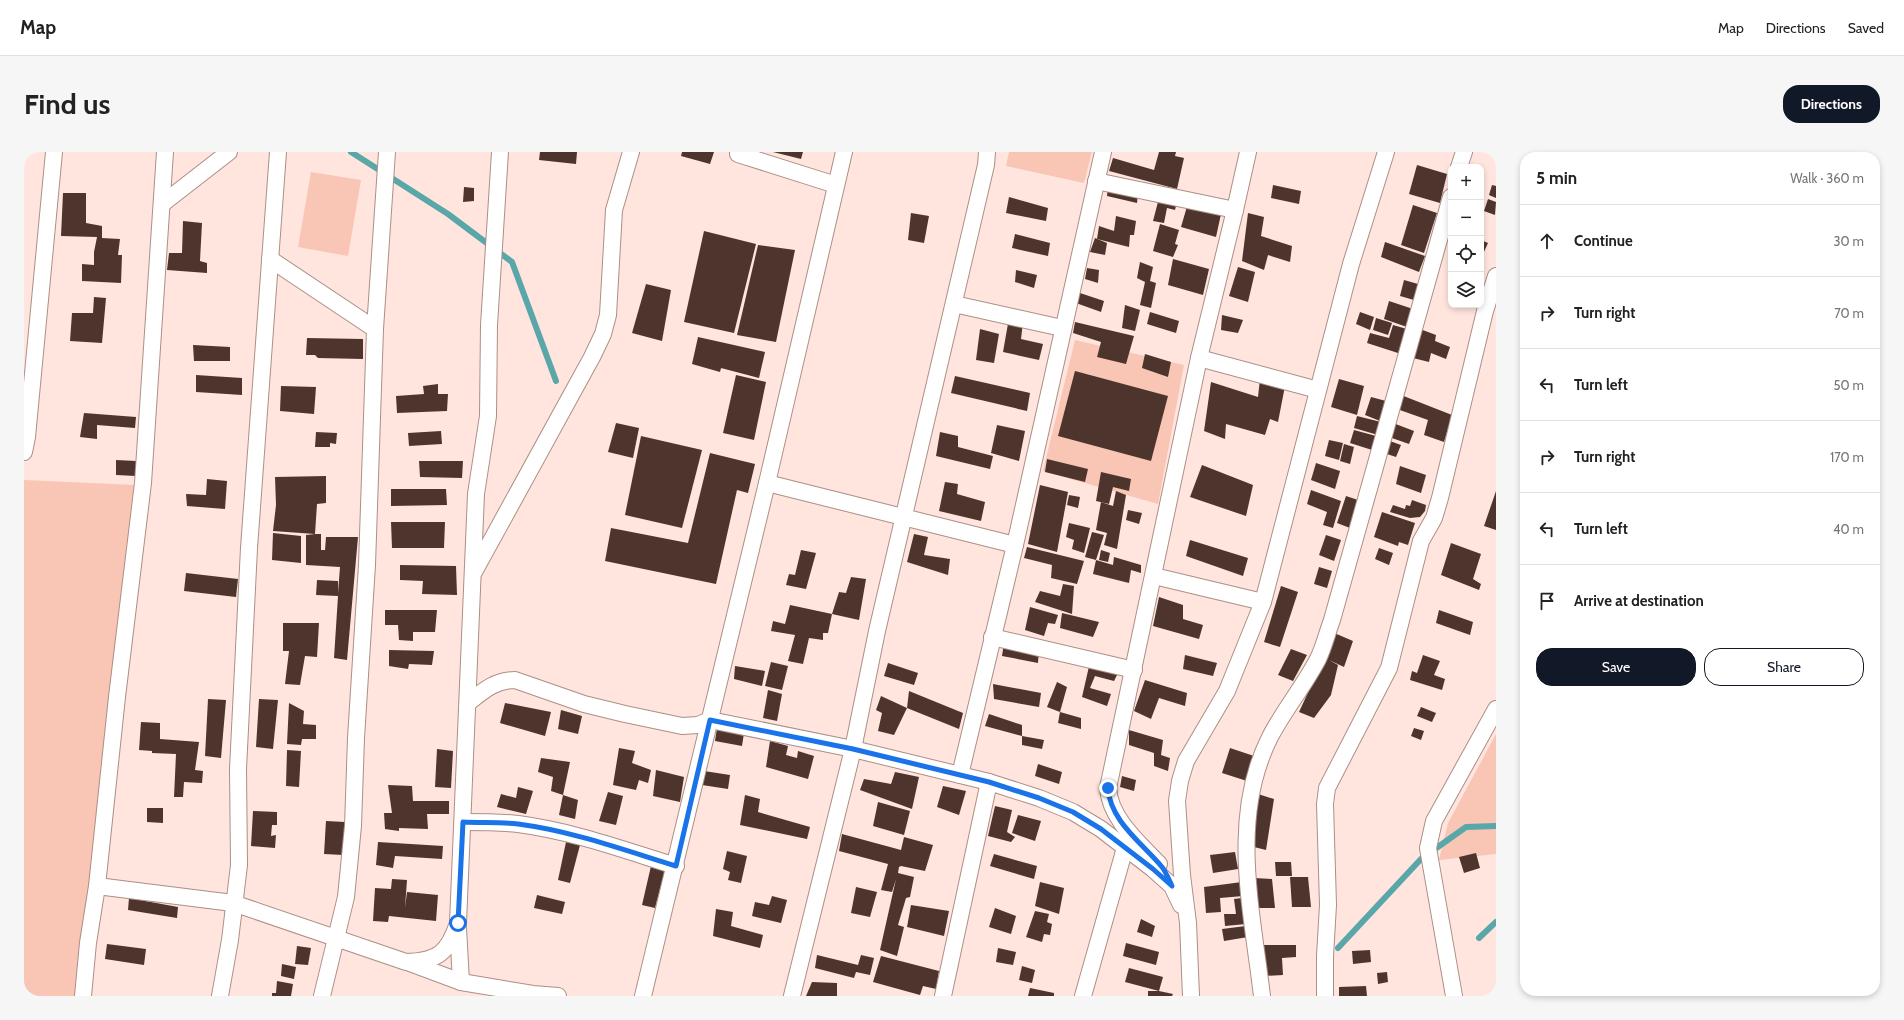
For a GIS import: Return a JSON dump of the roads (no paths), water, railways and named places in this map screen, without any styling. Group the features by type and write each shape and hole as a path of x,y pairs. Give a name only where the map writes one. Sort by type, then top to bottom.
{"street":[{"path":"24,452 28,430 54,152"},
{"path":"83,996 88,943 98,886 118,681 143,483 165,152"},
{"path":"162,204 229,152"},
{"path":"220,996 230,940 233,903 239,865 238,769 249,548 278,152"},
{"path":"322,996 346,897 353,826 356,738 367,565 375,329 387,152"},
{"path":"461,982 458,923 472,575 476,494 488,416 489,325 500,152"},
{"path":"620,188 621,152"},
{"path":"472,575 592,358 603,334 608,315 614,210 631,152"},
{"path":"643,996 676,866 844,152"},
{"path":"792,996 853,749 987,152"},
{"path":"960,775 1015,545 1062,328 1103,152"},
{"path":"1188,924 1163,868 1133,836 1114,811 1109,799 1108,788 1199,358 1236,210 1248,152"},
{"path":"1191,996 1188,924 1182,875 1177,800 1180,781 1186,761 1227,691 1263,602 1351,264 1386,152"},
{"path":"1461,164 1464,152"},
{"path":"738,154 836,185"},
{"path":"1096,181 1236,210"},
{"path":"1262,996 1245,853 1247,818 1255,778 1270,738 1318,658 1332,620 1450,200"},
{"path":"270,259 375,329"},
{"path":"1326,996 1325,956 1328,905 1325,804 1327,788 1389,668 1421,541 1434,518 1440,498 1485,311 1496,276"},
{"path":"954,304 1062,328"},
{"path":"1199,358 1318,390"},
{"path":"767,483 1015,545"},
{"path":"1154,576 1263,602"},
{"path":"992,637 1134,670"},
{"path":"468,703 489,687 505,680 515,680 584,704 632,716 682,726 698,725 710,720 853,749 989,782 1039,798 1073,812 1101,829 1153,869 1172,886"},
{"path":"1454,996 1428,848 1434,821 1496,709"},
{"path":"943,996 989,782"},
{"path":"463,822 517,824 554,831 595,840 676,866"},
{"path":"1083,996 1125,848"},
{"path":"98,886 233,903 336,937 461,982 481,991 558,996"},
{"path":"406,962 424,961 441,954 452,940 458,923"}],"waterway":[{"path":"351,152 448,214 512,262 556,381"},
{"path":"1338,948 1421,859 1466,827 1496,826"},
{"path":"1479,938 1496,922"}]}
